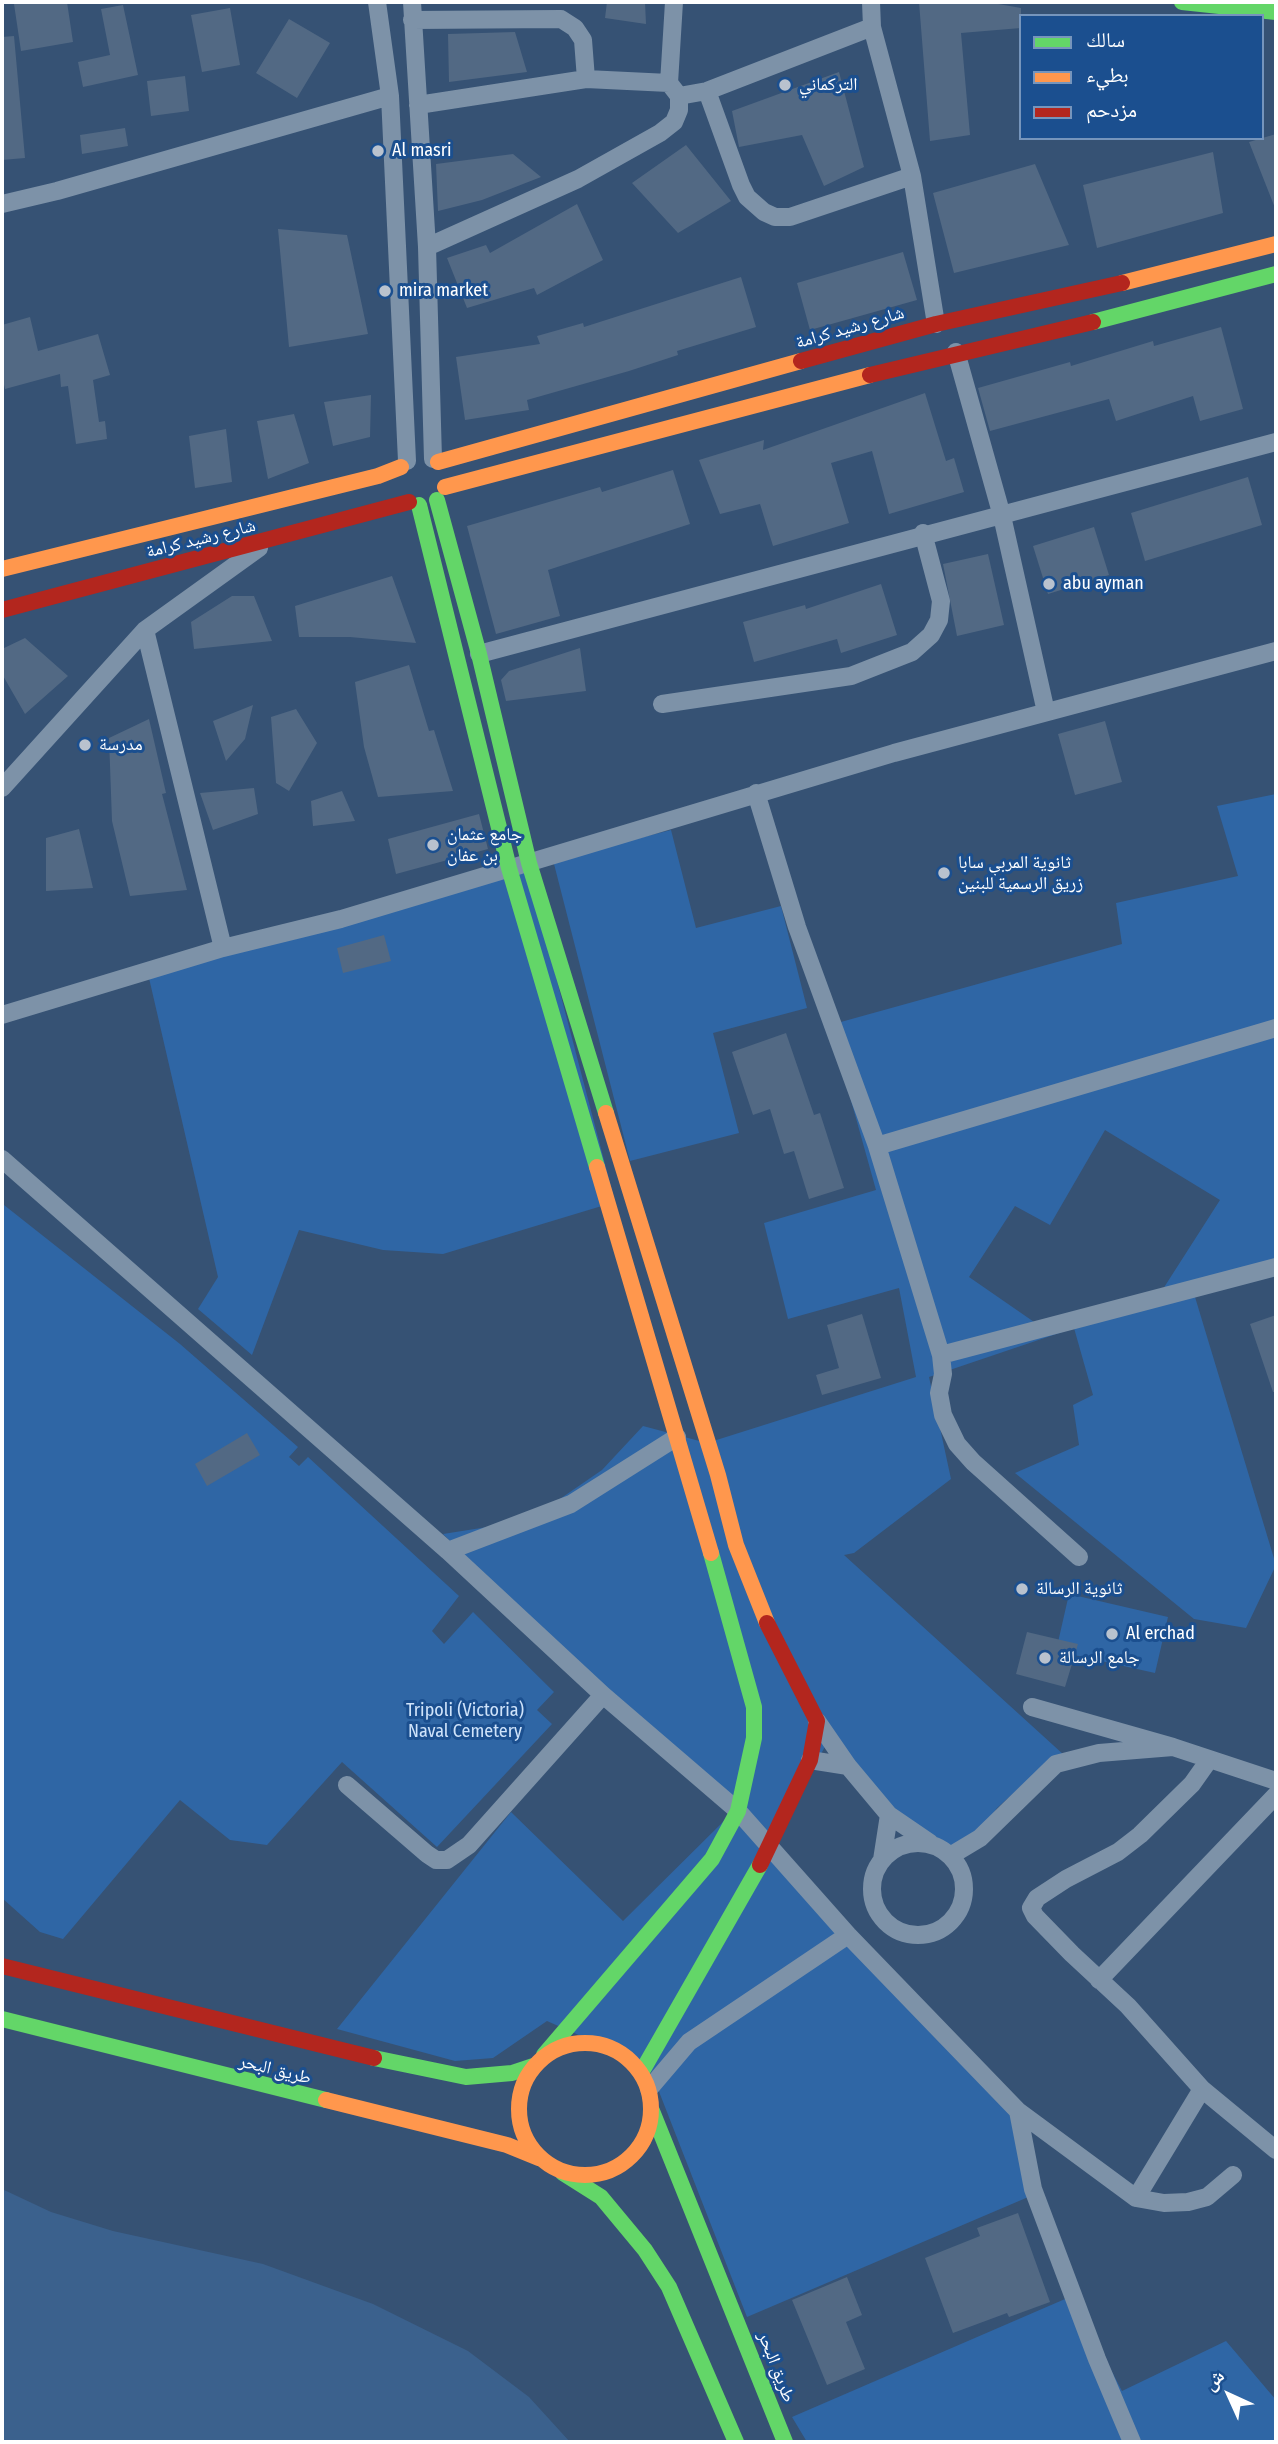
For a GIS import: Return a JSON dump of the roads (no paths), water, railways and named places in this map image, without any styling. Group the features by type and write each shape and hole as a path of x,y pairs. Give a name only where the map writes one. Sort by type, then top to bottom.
{"main road":[{"path":"1182,2 1276,12"},
{"name":"شارع رشيد كرامة","path":"435,460 936,324 1130,281 1276,244"},
{"path":"414,503 441,493 956,352 1092,322 1276,274"},
{"path":"645,2081 771,1846 810,1760 817,1721 764,1615 736,1545 718,1475 529,863 441,493 443,469 435,460 424,456 404,464 398,486 414,503 509,868 754,1707 754,1738 738,1811 712,1859 539,2061 523,2084 519,2113 526,2142 539,2158 601,2197 669,2287 736,2442"},
{"name":"شارع رشيد كرامة","path":"2,569 378,476 404,464"},
{"name":"شارع رشيد كرامة","path":"2,610 414,503"},
{"name":"طريق البحر","path":"2,1966 405,2066 466,2077 512,2073 539,2061"},
{"name":"طريق البحر","path":"2,2020 507,2145 539,2158"},
{"path":"539,2061 561,2046 597,2043 622,2054 645,2081 652,2111 648,2132 636,2151 620,2165 601,2174 579,2176 558,2170"},
{"name":"طريق البحر","path":"652,2111 785,2442"}],"street":[{"path":"377,2 390,96 404,464"},
{"path":"412,2 427,247 435,460"},
{"path":"427,247 578,179 660,133 674,122 679,110 674,89 674,2"},
{"path":"872,2 872,27 912,176 936,324"},
{"path":"412,20 561,19 575,28 583,40 586,79"},
{"path":"418,105 586,79 707,91 872,27"},
{"path":"707,91 747,197 764,212 775,217 790,217 912,176"},
{"path":"2,204 57,191 390,96"},
{"path":"956,352 1002,516 1046,712"},
{"path":"479,654 923,533 1002,516 1276,442"},
{"path":"663,704 851,676 912,652 931,635 939,620 941,601 923,533"},
{"path":"2,788 145,630 267,542"},
{"path":"145,630 223,947"},
{"path":"2,1015 223,947 341,919 756,793 1276,651"},
{"path":"756,793 797,927 877,1146 941,1356 943,1374 940,1393 943,1415 957,1444 998,1486 1079,1557"},
{"path":"877,1146 1276,1028"},
{"path":"2,1159 448,1551 603,1695 738,1811 848,1935 1018,2111 1136,2198 1164,2203 1188,2202 1207,2197 1233,2175"},
{"path":"941,1356 1276,1267"},
{"path":"448,1551 571,1504 677,1437"},
{"path":"347,1785 427,1854 436,1860 447,1860 469,1845 603,1695"},
{"path":"1032,1707 1173,1747 1276,1781"},
{"path":"817,1721 848,1766 889,1815 943,1851 959,1869 963,1885 958,1909 943,1928 928,1934 912,1935 896,1930 883,1920 875,1906 872,1890 874,1874 882,1860 889,1815"},
{"path":"882,1860 901,1846 913,1844 943,1851 980,1838 1056,1764 1099,1753 1173,1747"},
{"path":"810,1760 848,1766"},
{"path":"1209,1760 1192,1784 1140,1835 1118,1852 1066,1879 1032,1905 1035,1916 1128,2006 1202,2089 1276,2150"},
{"path":"1099,1980 1276,1795"},
{"path":"645,2081 689,2042 848,1935"},
{"path":"1136,2198 1202,2089"},
{"path":"1018,2111 1033,2189 1097,2359 1132,2442"}],"place":[{"name":"التركماني","path":"785,85"},
{"name":"Al masri","path":"378,151"},
{"name":"mira market","path":"385,291"},
{"name":"abu ayman","path":"1049,584"},
{"name":"مدرسة","path":"85,745"},
{"name":"جامع عثمان بن عفان","path":"433,845"},
{"name":"ثانوية المربي سابا زريق الرسمية للبنين","path":"944,873"},
{"name":"ثانوية الرسالة","path":"1022,1589"},
{"name":"Al erchad","path":"1112,1634"},
{"name":"جامع الرسالة","path":"1045,1658"}],"park label":[{"name":"Tripoli (Victoria) Naval Cemetery","path":"465,1721"}]}
